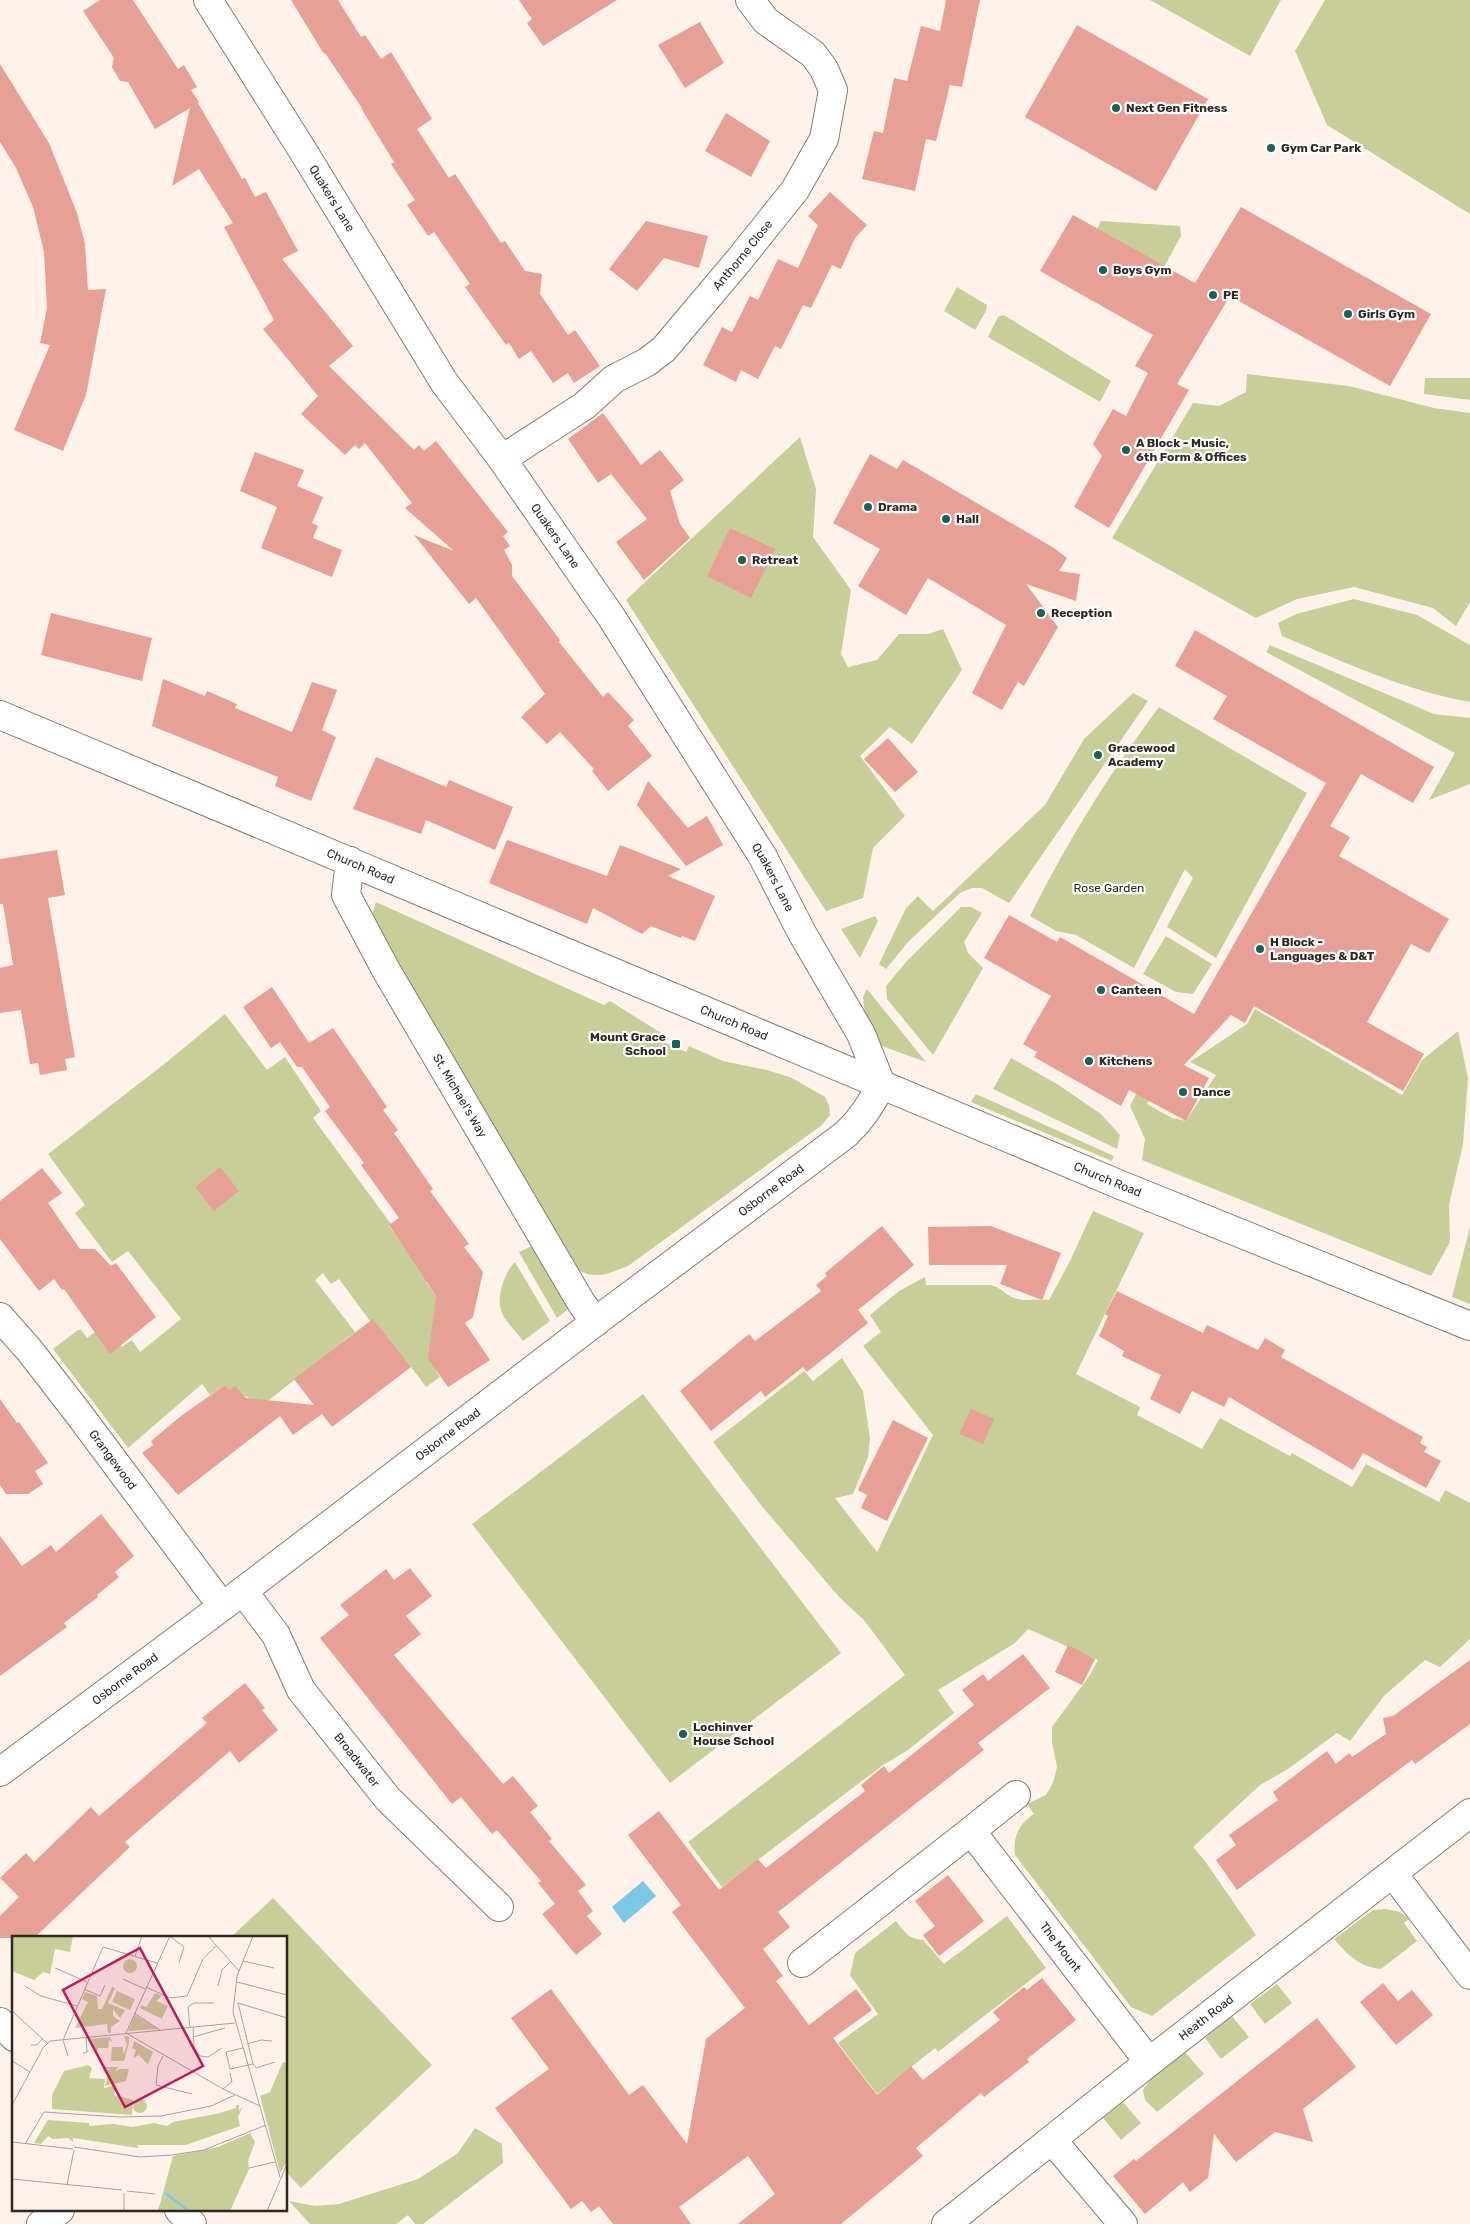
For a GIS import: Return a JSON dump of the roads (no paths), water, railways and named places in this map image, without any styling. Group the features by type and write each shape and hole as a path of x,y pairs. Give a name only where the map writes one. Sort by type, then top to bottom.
{"street":[{"name":"Quakers Lane","path":"208,0 308,159 444,382 502,459 612,618 763,857 802,933 861,1034 881,1084"},
{"name":"Anthorne Close","path":"502,459 584,406 614,380 647,362 664,349 739,260 794,190 824,140 833,90 824,69 813,54 766,21 750,0"},
{"name":"Church Road","path":"0,714 1123,1186 1470,1326"},
{"name":"St. Michael's Way","path":"350,862 346,895 391,978 582,1304 596,1322"},
{"name":"Osborne Road","path":"0,1772 233,1599 846,1134 861,1120 871,1106 881,1084"},
{"name":"Grangewood","path":"0,1317 233,1599"},
{"name":"Broadwater","path":"233,1599 276,1635 301,1690 388,1800 499,1907"},
{"path":"802,1963 1016,1795"},
{"name":"Heath Road","path":"946,2224 1150,2062 1470,1813"},
{"name":"The Mount","path":"971,1831 1150,2062"},
{"path":"1393,1874 1470,1975"},
{"path":"0,2022 12,2034"},
{"path":"1052,2140 1122,2224"},
{"path":"41,2224 57,2212"},
{"path":"181,2212 192,2224"}],"water":[{"path":"643,1881 656,1896 624,1923 612,1907"}],"place":[{"name":"Next Gen Fitness","path":"1116,108"},
{"name":"Gym Car Park","path":"1271,148"},
{"name":"Boys Gym","path":"1103,270"},
{"name":"PE","path":"1213,295"},
{"name":"Girls Gym","path":"1348,314"},
{"name":"A Block - Music, 6th Form & Offices","path":"1126,450"},
{"name":"Drama","path":"868,507"},
{"name":"Hall","path":"946,519"},
{"name":"Retreat","path":"742,560"},
{"name":"Reception","path":"1041,613"},
{"name":"Gracewood Academy","path":"1098,755"},
{"name":"H Block - Languages & D&T","path":"1260,949"},
{"name":"Canteen","path":"1101,990"},
{"name":"Mount Grace School","path":"676,1044"},
{"name":"Kitchens","path":"1089,1061"},
{"name":"Dance","path":"1183,1092"},
{"name":"Lochinver House School","path":"683,1734"}],"park label":[{"name":"Rose Garden","path":"1109,888"}]}
